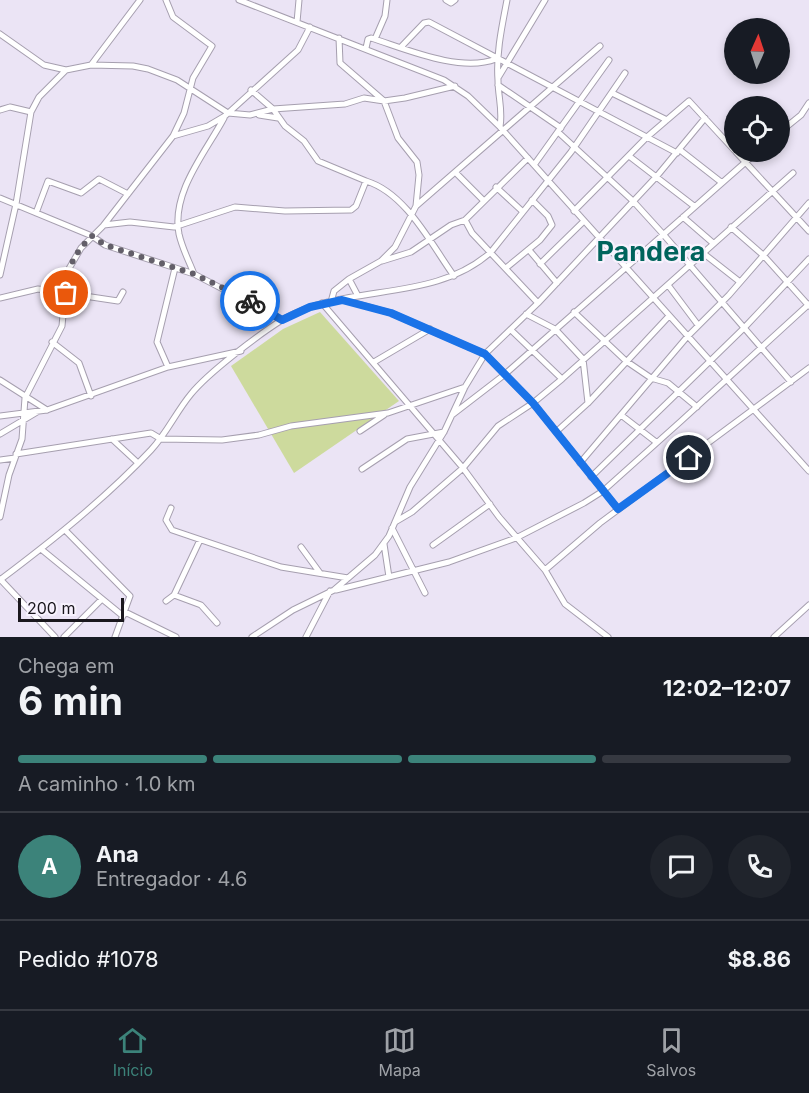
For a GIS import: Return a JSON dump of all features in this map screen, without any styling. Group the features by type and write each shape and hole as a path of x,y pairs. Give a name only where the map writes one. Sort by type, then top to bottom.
{"street":[{"path":"91,65 141,0"},
{"path":"43,290 67,272 81,248 103,226 173,136 184,113 193,78 212,45 173,16 166,0"},
{"path":"239,0 366,48 455,86 502,129 809,471"},
{"path":"297,22 299,0"},
{"path":"375,39 385,15 387,0"},
{"path":"446,0 451,3 455,0"},
{"path":"502,129 497,59 507,0"},
{"path":"498,82 546,0"},
{"path":"401,47 424,23 429,22 647,137 678,151 721,182"},
{"path":"194,274 178,226 185,188 227,115 251,90 298,50 310,27"},
{"path":"0,34 44,65 66,70 91,65 133,66 148,69 177,80 227,115"},
{"path":"331,302 334,291 349,279 381,261 395,247 416,206 418,166 398,138 384,101 342,66 338,55 339,38"},
{"path":"366,48 369,38 464,63 497,59"},
{"path":"416,206 600,46"},
{"path":"534,165 609,60"},
{"path":"0,275 16,204 31,112 39,97 66,70"},
{"path":"56,637 0,579 65,530 138,463 161,440 200,384 282,320 322,303 454,276 470,269 490,252 532,201 546,179 575,146 625,73"},
{"path":"498,82 559,130 633,201 791,382"},
{"path":"258,115 273,109 345,104 364,98 384,101 455,86"},
{"path":"251,90 304,141 318,161 389,192 412,215 428,242 454,276"},
{"path":"612,93 667,120"},
{"path":"574,211 647,137 689,101 724,139"},
{"path":"790,124 801,115 809,103"},
{"path":"0,110 9,107 31,112"},
{"path":"173,136 208,126 227,115 258,115 278,118"},
{"path":"306,637 332,591 384,544 410,487 444,432 465,387 485,354 538,303 657,176 705,118"},
{"path":"629,156 694,206"},
{"path":"381,261 402,256 428,242 451,225 465,220 528,158"},
{"path":"451,416 504,375 745,162 773,189 809,231"},
{"path":"455,172 483,200"},
{"path":"393,525 412,512 463,468 498,426 533,403 562,379 793,172"},
{"path":"36,213 48,180 81,193 99,179 128,194"},
{"path":"103,226 130,222 178,226 235,207 285,211 351,210 356,206 366,181"},
{"path":"496,188 522,211"},
{"path":"0,198 92,236 105,245 194,274 282,320"},
{"path":"506,268 529,250 552,225 548,216 532,201"},
{"path":"580,463 687,337 740,282 809,203"},
{"path":"683,217 713,243"},
{"path":"465,220 472,233 538,303"},
{"path":"540,264 584,221"},
{"path":"252,637 293,610 332,591 449,562 516,538 554,520 603,491 808,305 763,255 731,227"},
{"path":"529,250 557,283"},
{"path":"703,253 740,282"},
{"path":"591,477 744,328 809,259"},
{"path":"168,367 157,340 175,268"},
{"path":"0,517 15,456 22,439 25,398 62,326 67,272"},
{"path":"349,279 358,296"},
{"path":"668,285 698,325"},
{"path":"0,298 43,290 118,301 123,292"},
{"path":"342,300 391,313 485,354 533,403 618,509"},
{"path":"322,303 374,362 438,442 463,468 516,538 545,570 565,604 608,637"},
{"path":"574,312 602,341 626,361 651,378 662,379 697,407"},
{"path":"526,314 555,329 583,359 588,403"},
{"path":"556,432 588,403 669,316"},
{"path":"374,362 430,329"},
{"path":"511,330 562,379"},
{"path":"52,342 79,363 91,396"},
{"path":"0,416 47,410 168,367 243,350"},
{"path":"545,570 618,509 809,368"},
{"path":"0,380 47,410"},
{"path":"360,431 388,413 465,387"},
{"path":"0,434 39,411"},
{"path":"0,460 154,433 161,440 222,440 259,435 291,426 388,413"},
{"path":"621,415 656,442"},
{"path":"362,469 407,440 444,432"},
{"path":"112,439 138,463"},
{"path":"433,545 490,504"},
{"path":"171,508 166,520 170,528 200,540 282,567 348,578"},
{"path":"393,525 412,571 425,593"},
{"path":"65,530 129,595 115,637"},
{"path":"166,601 174,595 200,540"},
{"path":"384,544 389,577"},
{"path":"301,547 320,573"},
{"path":"41,549 124,614 176,637"},
{"path":"174,595 201,605 217,623"},
{"path":"64,637 102,599"},
{"path":"774,637 809,605"},
{"path":"779,632 784,637"}],"green space":[{"path":"320,312 399,401 294,473 231,366 283,329"}],"way so far":[{"path":"66,293 69,267 92,236 105,245 194,274 250,301"}],"district":[{"name":"Pandera","path":"651,251"}],"route":[{"path":"250,301 282,320 310,307 342,300 391,313 485,354 533,403 618,509 689,458"}]}
